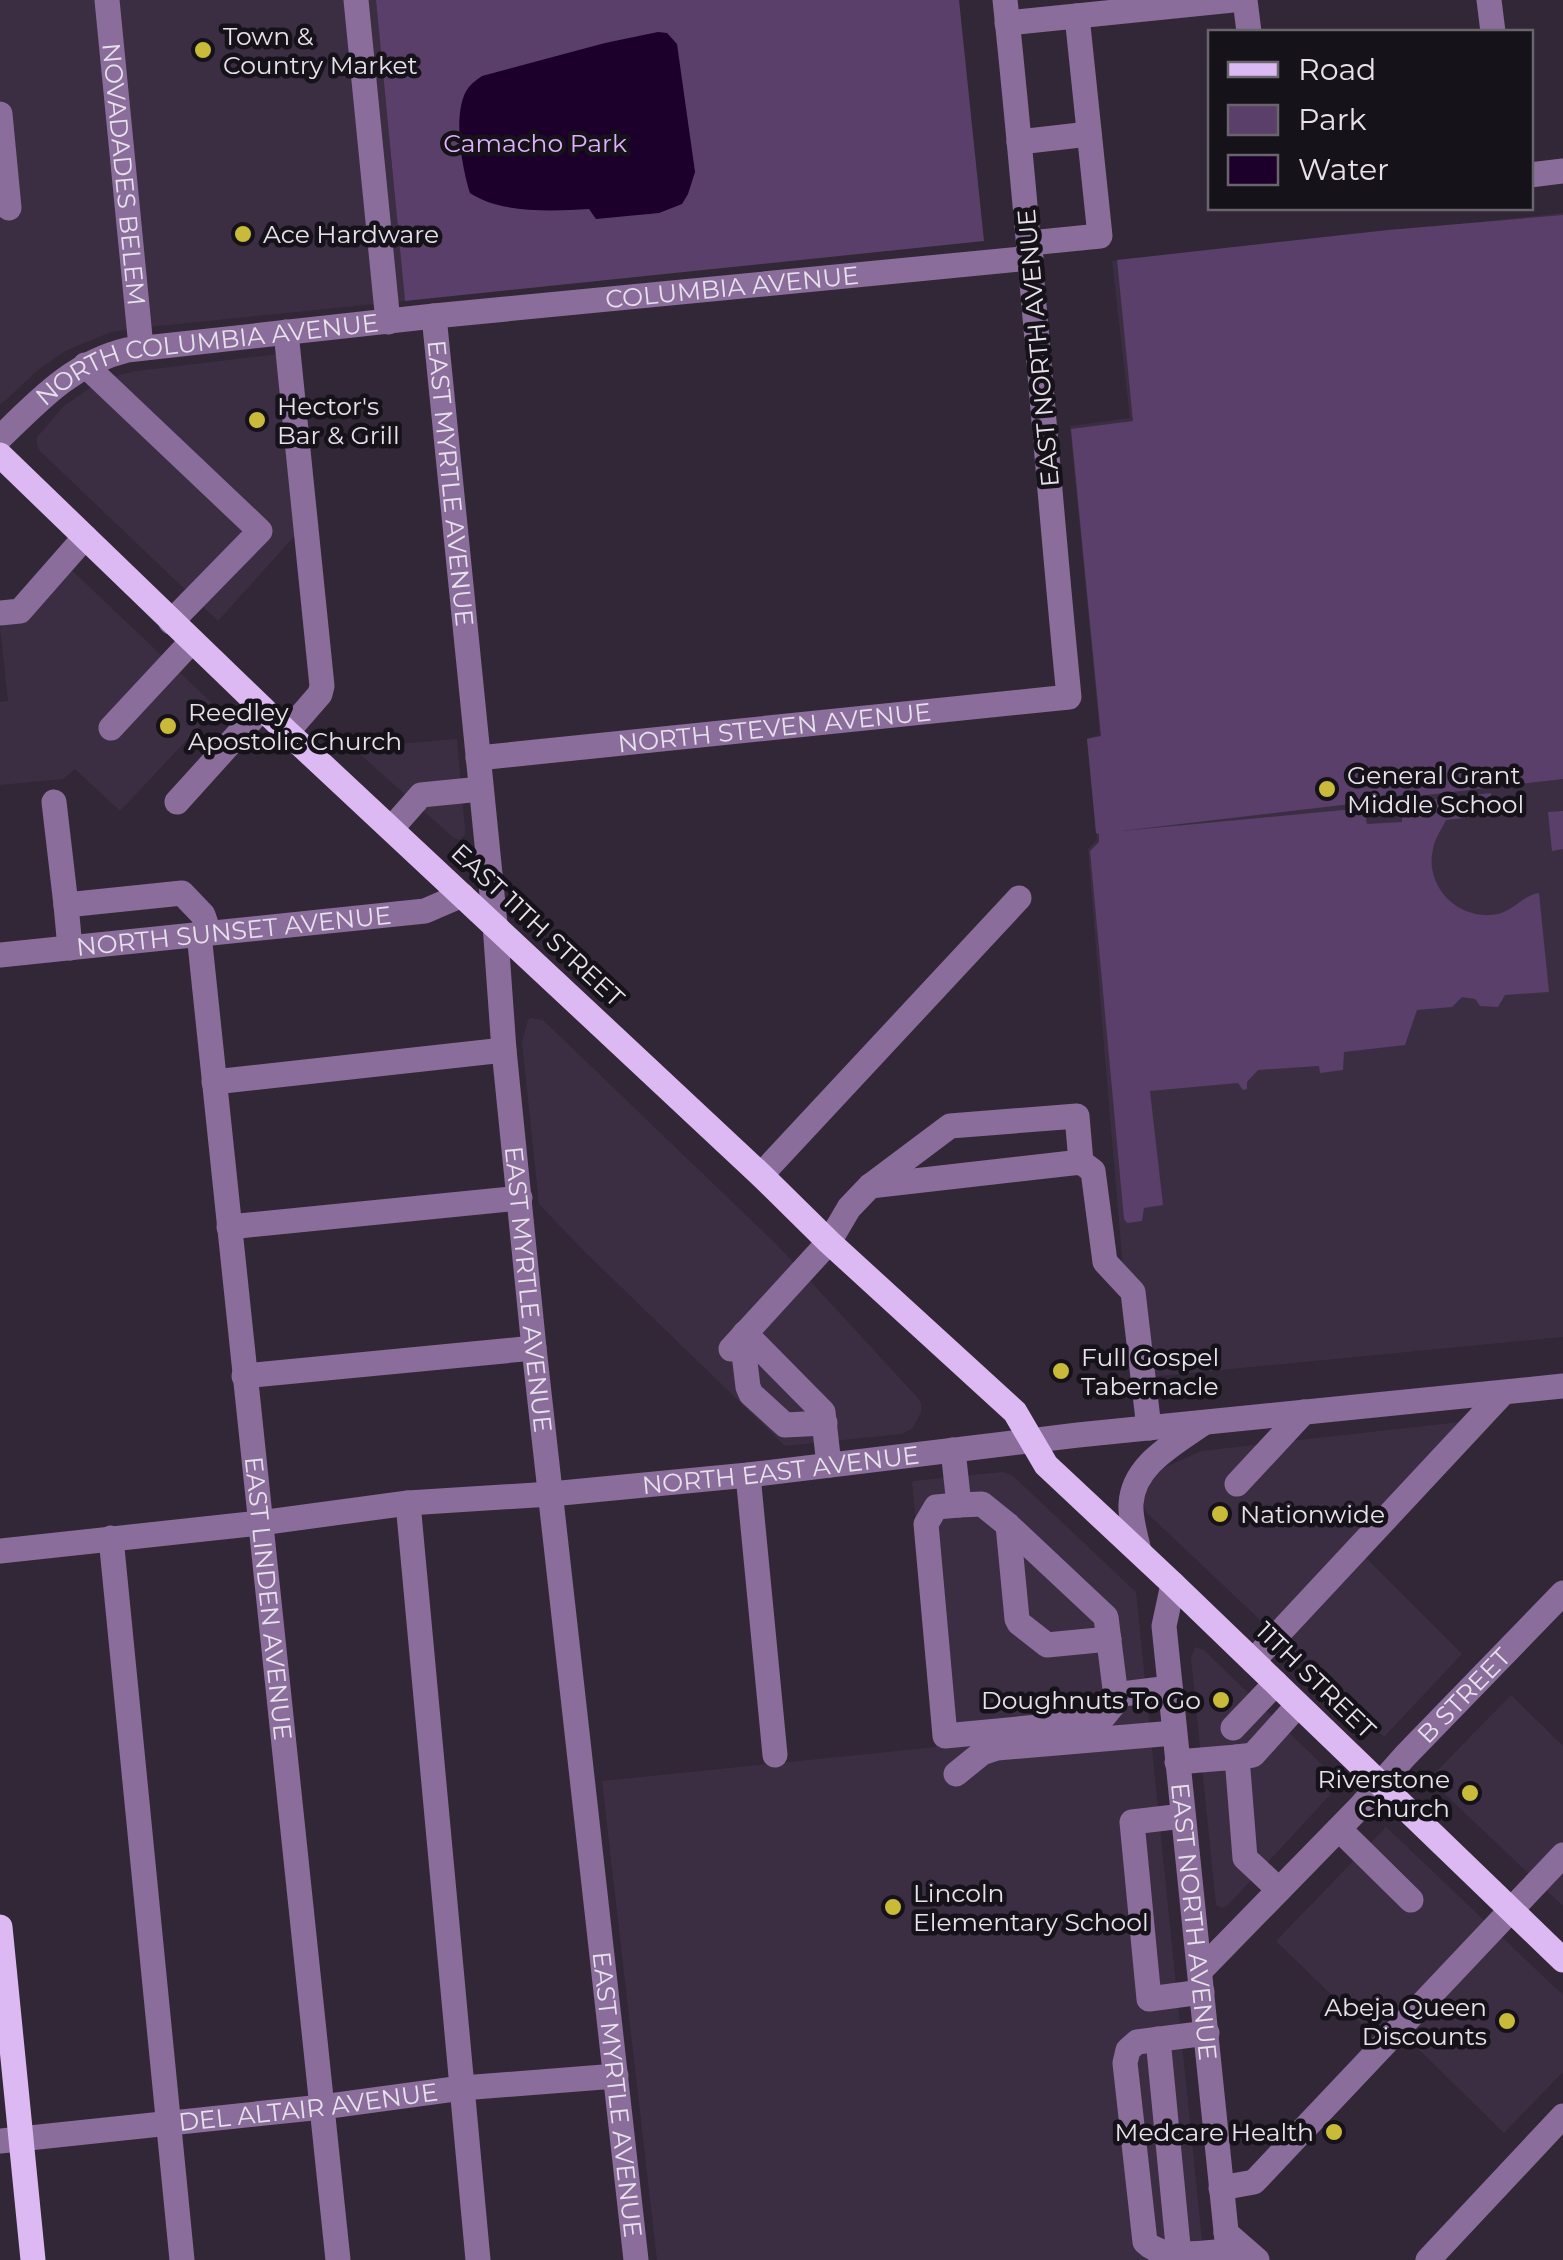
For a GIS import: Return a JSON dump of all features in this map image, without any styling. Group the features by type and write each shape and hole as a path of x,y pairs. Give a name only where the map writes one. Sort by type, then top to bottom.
{"main road":[{"name":"EAST 11TH STREET","path":"0,455 287,732 762,1174 829,1242 1016,1412 1032,1441"},
{"name":"11TH STREET","path":"1032,1441 1046,1465 1563,1960"},
{"path":"0,1927 10,2140 33,2260"}],"street":[{"name":"NOVADADES BELEM","path":"107,0 141,348"},
{"path":"356,0 388,322"},
{"path":"1006,12 1078,16 1233,0"},
{"path":"1245,0 1248,30"},
{"path":"1489,0 1493,30"},
{"name":"EAST NORTH AVENUE","path":"1006,12 1069,697"},
{"path":"1019,142 1090,134 1078,16"},
{"path":"0,114 8,208"},
{"name":"COLUMBIA AVENUE","path":"434,316 1030,250 1100,236 1090,134"},
{"path":"1533,175 1563,171"},
{"name":"NORTH COLUMBIA AVENUE","path":"0,438 53,386 108,355 141,348 434,316"},
{"name":"EAST MYRTLE AVENUE","path":"434,316 534,1348 636,2260"},
{"path":"286,332 322,686 320,694 287,732"},
{"path":"85,365 260,531 171,622"},
{"path":"0,613 20,610 85,537"},
{"path":"111,728 192,641"},
{"name":"NORTH STEVEN AVENUE","path":"478,758 1069,697"},
{"path":"177,802 262,708"},
{"path":"391,829 421,795 481,789"},
{"path":"54,802 70,948"},
{"path":"66,904 182,893 203,915 204,933"},
{"name":"NORTH SUNSET AVENUE","path":"0,955 425,911 462,895"},
{"path":"762,1174 1019,898"},
{"name":"EAST LINDEN AVENUE","path":"204,933 214,1082 338,2260"},
{"path":"214,1082 504,1050"},
{"path":"739,1340 829,1242 849,1208 870,1186 950,1126 1078,1116 1081,1162"},
{"path":"870,1186 1081,1162 1093,1170 1105,1262 1133,1292 1149,1428"},
{"path":"230,1227 520,1198"},
{"path":"739,1340 820,1408 829,1465"},
{"path":"739,1340 751,1394 785,1426 825,1423"},
{"path":"244,1376 534,1348"},
{"name":"NORTH EAST AVENUE","path":"0,1551 408,1503 551,1494 1563,1386"},
{"path":"1253,1661 1503,1392"},
{"path":"1237,1484 1304,1412"},
{"path":"1139,1552 1130,1506 1134,1485 1148,1464 1203,1423"},
{"path":"953,1450 959,1505"},
{"path":"748,1474 775,1755"},
{"path":"408,1503 478,2260"},
{"path":"1122,1694 1100,1721 945,1736 926,1524 936,1507 982,1504 1106,1617 1114,1689 1122,1694 1170,1688"},
{"path":"1008,1525 1019,1623 1047,1645 1109,1639"},
{"path":"111,1538 182,2260"},
{"name":"EAST NORTH AVENUE","path":"1173,1584 1164,1626 1228,2248"},
{"name":"B STREET","path":"1201,1981 1279,1890 1563,1593"},
{"path":"1232,1728 1276,1683"},
{"path":"1177,1762 1252,1755 1298,1704"},
{"path":"956,1774 982,1753 997,1748 1174,1733"},
{"path":"1237,1757 1245,1858 1279,1890"},
{"path":"1183,1816 1132,1822 1150,1999 1201,1981"},
{"path":"1339,1828 1411,1900"},
{"path":"1222,2188 1254,2182 1563,1855"},
{"path":"1206,2033 1137,2042 1128,2050 1124,2063 1143,2237 1156,2254 1168,2257 1228,2248 1257,2260"},
{"path":"1158,2039 1179,2256"},
{"name":"DEL ALTAIR AVENUE","path":"10,2140 462,2088 616,2076"},
{"path":"1428,2260 1563,2116"}],"shaded area":[{"path":"0,0 376,0 405,301 111,332 65,351 0,404"},
{"name":"General Grant Middle School","path":"1563,213 1563,1337 1149,1377 1123,1269 1103,1034 1088,849 1097,840 1087,738 1100,735 1070,426 1130,418 1112,261"},
{"path":"280,354 300,530 218,621 40,451 37,437 64,406 112,377"},
{"path":"63,562 217,708 120,811 75,769 63,779 0,785 0,702 8,701 0,628"},
{"path":"457,739 465,829 460,840 353,748"},
{"path":"531,1018 543,1020 778,1246 917,1397 921,1412 913,1428 901,1434 785,1446 539,1204 522,1042"},
{"path":"1496,1418 1363,1555 1462,1654 1384,1737 1144,1507 1143,1495 1157,1471 1201,1451"},
{"name":"Lincoln Elementary School","path":"1003,1472 1013,1476 1136,1592 1204,2260 657,2260 602,1781 936,1747 912,1481"},
{"path":"1195,1647 1204,1650 1341,1783 1222,1908 1216,1905 1191,1658"},
{"path":"1511,1695 1563,1746 1563,1906 1429,1779"},
{"path":"1386,1827 1563,1995 1563,2072 1504,2133 1399,2030 1383,2045 1276,1941"}],"green space":[{"name":"Camacho Park","path":"376,0 959,0 984,241 405,301"},
{"name":"General Grant Middle School","path":"1563,215 1563,779 1121,831 1364,808 1367,824 1402,822 1402,803 1491,793 1491,807 1466,810 1465,818 1446,820 1433,849 1434,876 1448,899 1470,913 1498,914 1539,893 1549,992 1505,995 1498,1007 1480,1006 1475,999 1462,997 1452,1007 1417,1010 1405,1045 1344,1052 1343,1070 1320,1073 1319,1066 1258,1070 1243,1090 1238,1083 1150,1091 1163,1205 1144,1208 1142,1221 1127,1223 1090,851 1099,842 1099,834 1087,739 1101,736 1071,429 1133,421 1117,260"},
{"path":"1563,811 1563,849 1552,851 1548,812"}],"water":[{"path":"658,32 667,33 677,44 695,172 682,204 659,213 596,219 589,209 512,208 470,193 459,124 464,97 474,82 482,76"}],"place":[{"name":"Town & Country Market","path":"203,50"},
{"name":"Ace Hardware","path":"243,234"},
{"name":"Hector's Bar & Grill","path":"257,420"},
{"name":"Reedley Apostolic Church","path":"168,726"},
{"name":"General Grant Middle School","path":"1327,789"},
{"name":"Full Gospel Tabernacle","path":"1061,1371"},
{"name":"Nationwide","path":"1220,1514"},
{"name":"Doughnuts To Go","path":"1221,1700"},
{"name":"Riverstone Church","path":"1470,1793"},
{"name":"Lincoln Elementary School","path":"893,1907"},
{"name":"Abeja Queen Discounts","path":"1507,2021"},
{"name":"Medcare Health","path":"1334,2132"}]}
